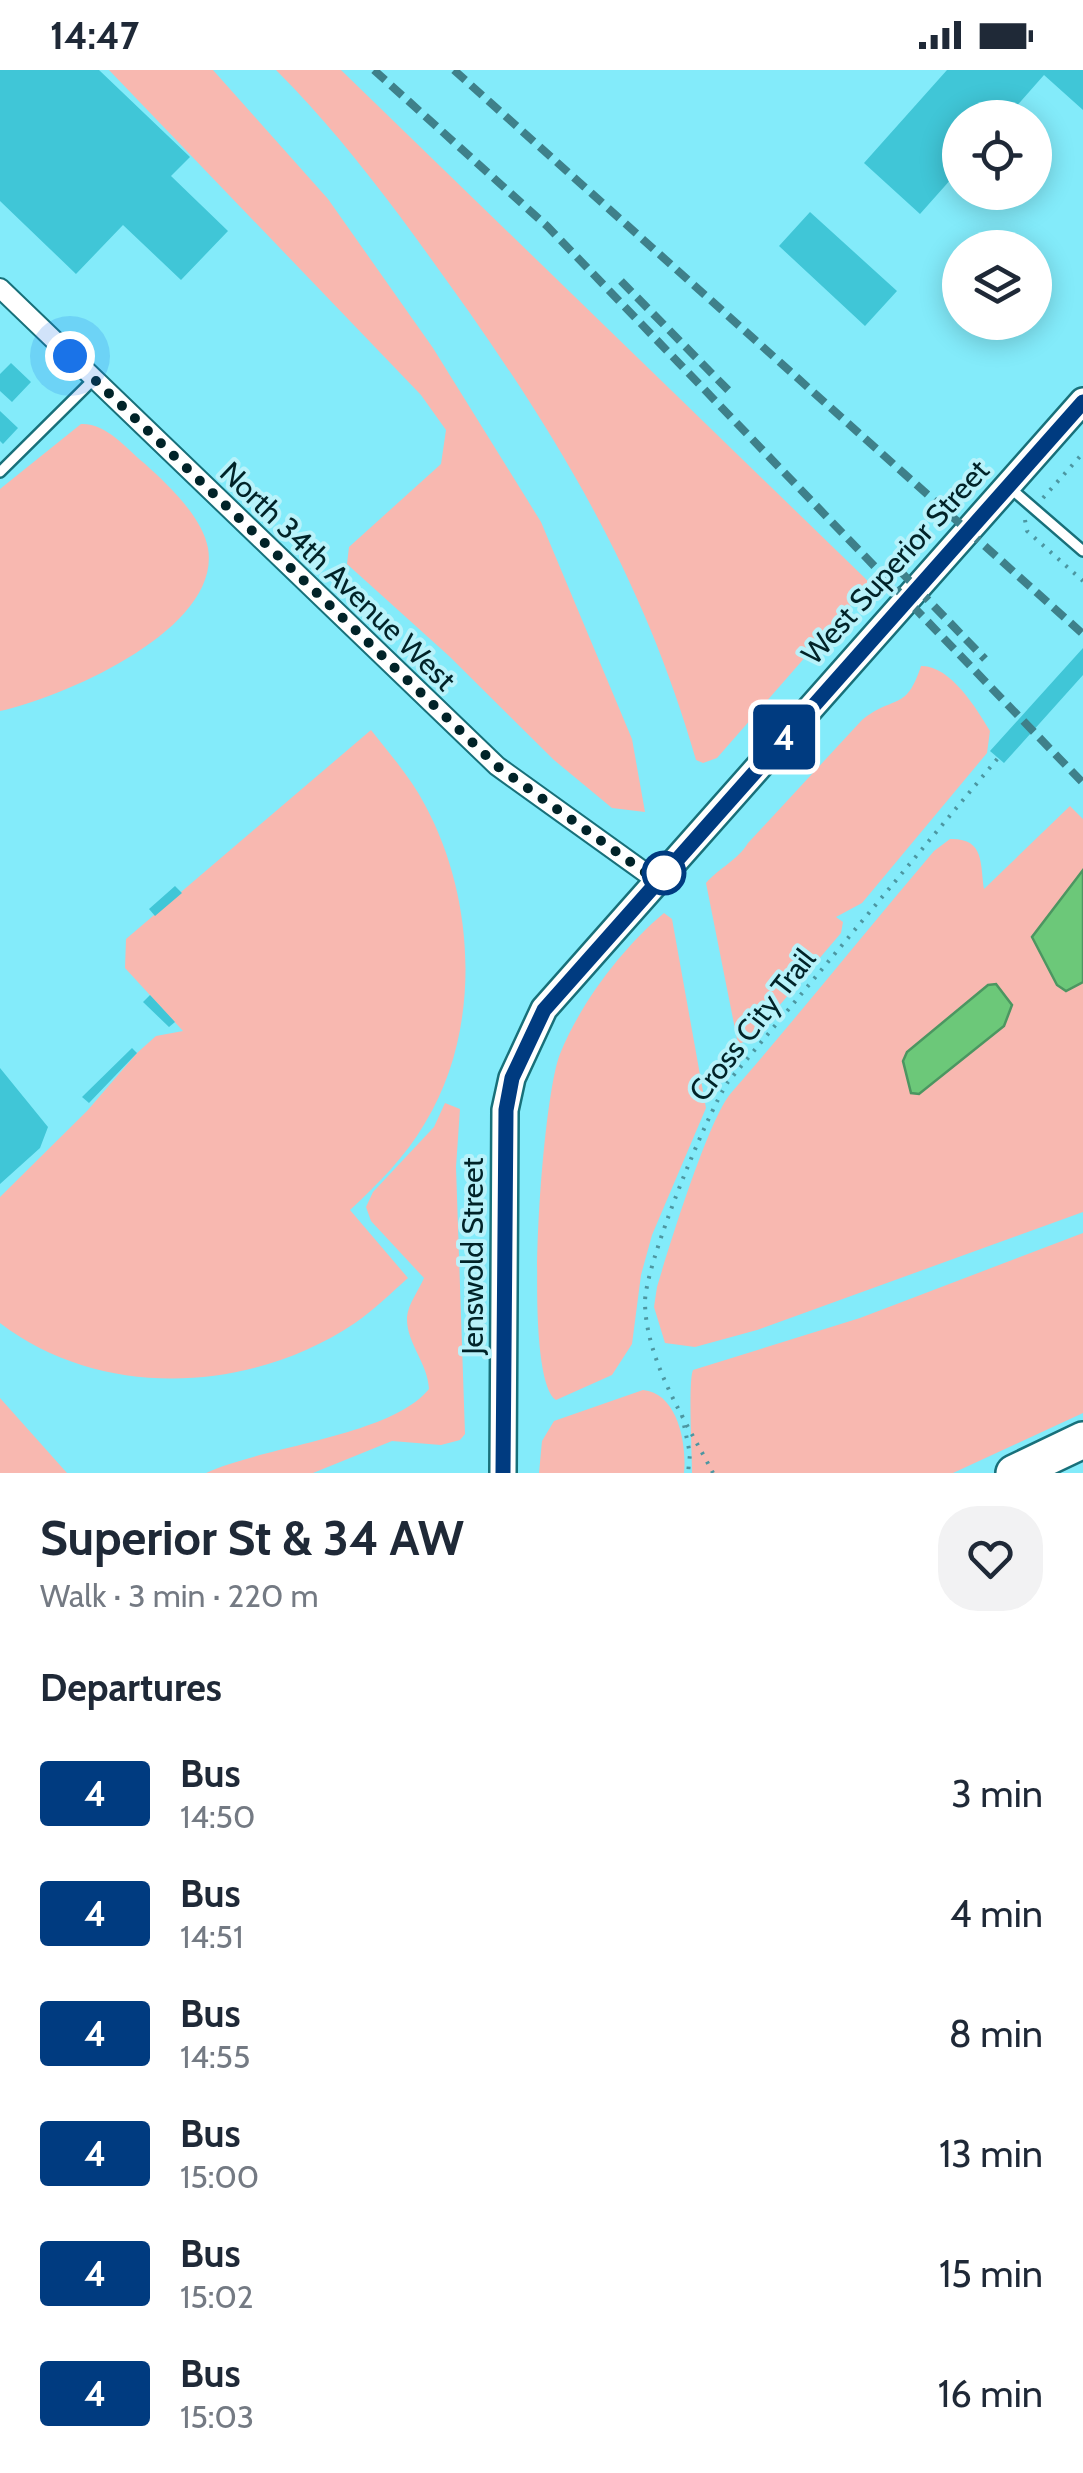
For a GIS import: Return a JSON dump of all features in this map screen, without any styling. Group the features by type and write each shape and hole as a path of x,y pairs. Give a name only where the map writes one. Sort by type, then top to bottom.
{"highway":[{"path":"1014,1473 1083,1440"}],"street":[{"name":"North 34th Avenue West","path":"0,288 497,766 657,881"},
{"name":"West Superior Street","path":"526,1041 544,1010 1083,402"},
{"name":"Jenswold Street","path":"502,1473 506,1110 526,1041"}],"lane":[{"path":"0,472 94,379"},
{"path":"1007,485 1083,550"}],"path":[{"path":"1083,453 1025,517 1027,531 1083,582"},
{"name":"Cross City Trail","path":"713,1473 653,1346 644,1302 710,1111 728,1082 998,758"},
{"path":"681,1411 690,1454 688,1473"}],"shaded area":[{"path":"109,70 213,70 328,199 433,348 541,522 632,739 645,812 612,808 554,760 449,656 347,564 349,547 441,464 446,430 421,395"},
{"path":"276,70 341,70 870,583 717,758 703,763 696,760 642,610 609,540 534,408 355,158"},
{"path":"81,424 99,428 115,438 182,501 199,524 208,548 206,578 190,606 133,655 61,691 0,711 0,489"},
{"path":"921,666 952,680 970,701 990,731 987,753 862,903 836,917 843,922 841,933 750,1040 738,1044 706,883 739,855 862,720 910,690"},
{"path":"371,730 413,785 442,842 455,881 466,964 456,1047 443,1086 409,1147 350,1210 408,1278 362,1318 314,1346 270,1364 224,1374 130,1376 84,1366 40,1348 0,1323 0,1197 87,1111 137,1053 156,1036 183,1031 125,968 126,939"},
{"path":"1070,806 1083,819 1083,1212 757,1330 695,1347 665,1343 654,1307 657,1287 711,1129 731,1093 934,851 950,839 970,843 979,854 984,889"},
{"path":"1083,870 1083,982 1066,991 1057,985 1032,937"},
{"path":"664,913 672,919 706,1108 652,1235 641,1275 632,1344 612,1375 556,1400 545,1380 537,1292 542,1177 553,1081 568,1035 591,997 633,943"},
{"path":"996,984 1012,1005 1004,1026 919,1094 911,1093 903,1061 907,1052 988,985"},
{"path":"445,1103 460,1109 456,1167 465,1434 460,1440 441,1445 392,1441 313,1473 206,1473 357,1429 411,1405 429,1389 407,1317 424,1278 371,1221 366,1207 373,1192 434,1127"},
{"path":"1083,1233 1083,1413 953,1473 692,1473 693,1370 860,1318"},
{"path":"643,1390 665,1400 678,1422 684,1473 539,1473 542,1441 554,1421"},
{"path":"0,1398 67,1473 0,1473"}],"building":[{"path":"0,70 99,70 190,157 171,176 228,231 181,280 123,225 76,274 0,201"},
{"path":"947,70 1083,70 1083,110 1044,75 1022,100 942,100 942,189 920,214 864,163"},
{"path":"810,212 897,291 865,326 779,246"},
{"path":"11,363 31,382 12,402 0,391 0,374"},
{"path":"0,411 18,428 3,444 0,441"},
{"path":"1083,648 1083,675 1004,763 990,751"},
{"path":"175,886 182,893 155,916 149,909"},
{"path":"150,995 175,1022 169,1027 143,1002"},
{"path":"132,1048 137,1053 89,1103 82,1097"},
{"path":"0,1068 48,1127 40,1148 0,1184"}],"railway":[{"path":"374,70 548,227 1083,783"},
{"path":"454,70 1083,634"},
{"path":"621,281 729,391"},
{"path":"902,573 985,659"}],"bus line":[{"name":"4","path":"503,1473 506,1110 512,1078 526,1041 544,1010 1083,402"}],"route":[{"path":"70,356 497,766 657,881 664,873"}]}
